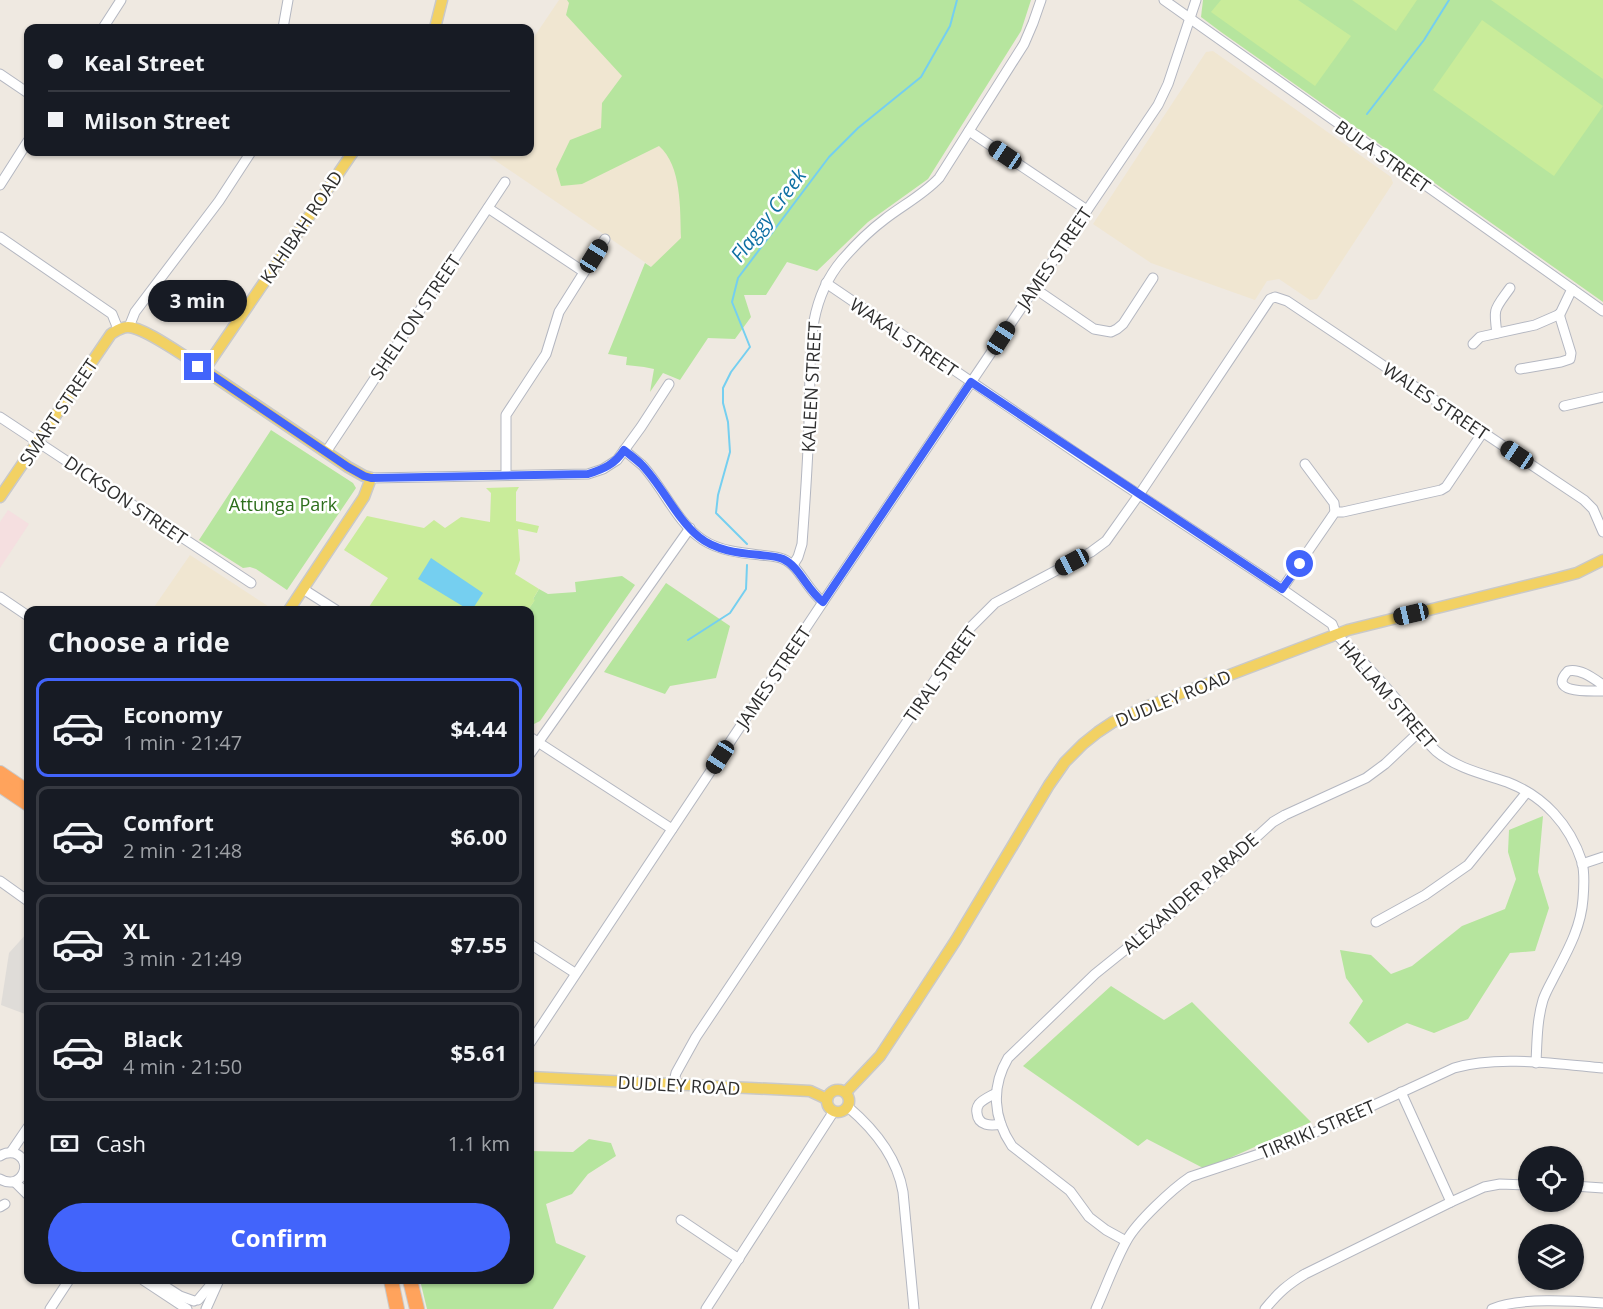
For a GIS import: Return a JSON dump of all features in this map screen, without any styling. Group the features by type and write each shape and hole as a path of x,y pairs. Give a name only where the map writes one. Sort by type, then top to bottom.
{"highway":[{"path":"0,773 24,789"},
{"path":"0,785 24,801"},
{"path":"392,1284 397,1309"},
{"path":"411,1284 417,1309"}],"main road":[{"path":"436,24 442,0"},
{"name":"KAHIBAH ROAD","path":"206,367 350,156"},
{"path":"124,328 141,330 206,367 348,467 371,478 364,497 292,606"},
{"name":"SMART STREET","path":"0,497 103,344 111,334 124,328"},
{"name":"DUDLEY ROAD","path":"846,1092 880,1056 956,940 1065,762 1083,744 1113,722 1148,706 1336,634 1577,573 1603,560"},
{"name":"DUDLEY ROAD","path":"534,1077 810,1091 827,1099"},
{"path":"836,1089 844,1090 850,1099 848,1107 842,1111 834,1111 828,1106 827,1099 836,1089"}],"street":[{"path":"106,24 121,0"},
{"path":"283,24 288,0"},
{"name":"KALEEN STREET","path":"794,565 802,544 812,328 826,283 841,261 860,240 933,184 1024,44 1041,0"},
{"name":"BULA STREET","path":"1164,0 1603,311"},
{"name":"JAMES STREET","path":"534,1037 1164,94 1196,0"},
{"path":"0,74 24,90"},
{"path":"969,131 1087,210"},
{"path":"0,185 24,147"},
{"path":"0,237 112,314 124,328 219,201 248,156"},
{"name":"SHELTON STREET","path":"326,452 505,182"},
{"path":"488,208 584,272"},
{"path":"506,475 506,415 544,358 559,312 605,239"},
{"path":"1034,288 1094,329 1111,332 1123,324 1153,278"},
{"name":"WAKAL STREET","path":"826,283 1282,589 1332,624 1336,634"},
{"path":"1497,333 1494,313 1510,288"},
{"path":"1473,344 1480,337 1535,325 1559,314 1572,289"},
{"name":"TIRAL STREET","path":"673,1085 676,1073 696,1037 969,628 995,603 1091,552 1106,541 1265,305 1275,297 1287,301"},
{"name":"WALES STREET","path":"1287,301 1584,500 1593,509 1603,532"},
{"path":"1520,369 1570,359 1571,353 1559,314"},
{"path":"371,478 588,474 603,469 617,460 669,384"},
{"path":"1564,406 1603,397"},
{"name":"DICKSON STREET","path":"0,417 251,583"},
{"path":"1335,512 1441,490 1446,487 1483,432"},
{"path":"624,450 642,465 690,528 702,539 724,549 775,556 787,561 794,565 809,589 823,602"},
{"path":"1282,589 1335,512 1334,503 1305,464"},
{"path":"672,829 534,740 690,528"},
{"path":"303,589 330,606"},
{"path":"0,597 24,613"},
{"name":"HALLAM STREET","path":"1336,634 1397,700 1433,748 1464,768 1510,783 1527,792 1551,809 1568,831 1582,864 1584,883 1580,921 1544,998 1537,1033 1536,1063"},
{"path":"1603,685 1580,671 1568,671 1563,679 1565,687 1572,690 1603,691"},
{"name":"ALEXANDER PARADE","path":"1126,1241 1106,1230 1089,1216 1070,1191 1020,1152 1006,1137 997,1109 996,1092 1001,1070 1008,1058 1095,974 1185,902 1273,822 1285,814 1366,778 1419,732"},
{"path":"1376,922 1425,895 1468,865 1527,792"},
{"path":"1582,864 1603,856"},
{"path":"0,881 24,898"},
{"path":"534,947 575,973"},
{"name":"TIRRIKI STREET","path":"1096,1309 1126,1241 1136,1227 1190,1177 1292,1143 1467,1064 1479,1062 1536,1063 1603,1068"},
{"name":"ALEXANDER PARADE","path":"996,1092 977,1106 977,1115 981,1122 988,1125 1001,1124"},
{"path":"1401,1092 1451,1202"},
{"path":"848,1107 878,1136 899,1174 903,1192 914,1309"},
{"path":"706,1309 834,1111"},
{"path":"22,1159 3,1155 24,1131"},
{"path":"22,1159 24,1164"},
{"path":"0,1179 5,1182 22,1180"},
{"path":"1265,1309 1277,1294 1305,1274 1451,1202 1484,1187 1500,1184 1518,1185"},
{"path":"1584,1187 1603,1188"},
{"path":"681,1220 739,1259"},
{"path":"50,1309 66,1284"},
{"path":"151,1284 192,1305 202,1302 206,1308"},
{"path":"161,1284 192,1305"},
{"path":"192,1305 213,1284"},
{"path":"206,1308 215,1284"},
{"path":"1492,1309 1500,1305 1524,1302 1603,1303"}],"shaded area":[{"path":"559,0 567,0 735,189 671,280 489,156 534,156 534,37"},
{"path":"1213,51 1391,177 1393,183 1317,299 1310,300 1279,279 1267,281 1255,300 1151,263 1093,224 1206,52"},
{"path":"8,510 29,524 0,568 0,522"},
{"path":"190,555 268,606 155,606"},
{"path":"24,936 24,1014 1,1005 9,953"}],"green space":[{"path":"567,0 1031,0 1021,31 928,179 868,222 817,271 787,262 766,295 744,295 751,317 735,339 708,338 680,380 663,373 650,392 654,369 626,365 627,357 608,354 645,263 651,267 681,238 680,201 676,176 667,155 659,146 582,184 561,186 556,169 570,140 601,128 602,103 622,76 566,15 569,3"},
{"path":"1203,0 1603,0 1603,302 1201,17"},
{"path":"1221,0 1298,0 1351,36 1315,86 1211,12"},
{"path":"1352,0 1417,0 1396,31"},
{"path":"1491,0 1603,0 1603,79"},
{"path":"1482,20 1603,106 1554,176 1433,90"},
{"name":"Attunga Park","path":"271,430 353,483 356,488 287,590 256,569 243,568 199,540"},
{"path":"519,487 516,492 516,521 539,526 537,533 518,529 520,560 515,574 539,589 531,606 370,606 388,578 344,550 367,516 424,528 434,520 445,528 461,517 490,522 491,493 486,488"},
{"path":"622,576 635,585 540,721 534,724 534,606 531,606 539,589 548,594 576,592 575,582"},
{"path":"666,583 730,626 716,678 670,686 665,694 604,672"},
{"path":"1543,816 1538,872 1549,908 1535,951 1510,953 1468,1019 1434,1033 1407,1023 1368,1043 1349,1023 1363,1001 1346,978 1340,950 1371,955 1391,974 1412,966 1462,926 1505,909 1516,879 1508,852 1509,830"},
{"path":"1111,986 1164,1020 1192,1002 1311,1122 1205,1169 1147,1139 1138,1146 1023,1066"},
{"path":"589,1139 611,1143 616,1156 588,1174 572,1194 546,1204 556,1243 586,1256 553,1309 427,1309 421,1284 534,1284 534,1151 573,1152"}],"water":[{"path":"431,558 483,593 475,606 462,606 418,579"}],"waterway":[{"name":"Flaggy Creek","path":"747,544 716,513 718,495 730,452 723,388 731,372 750,347 732,302 738,278 829,157 858,128 921,77 950,26 957,0"},
{"path":"1367,114 1424,40 1449,0"},
{"name":"Flaggy Creek","path":"688,640 730,613 746,589 747,565"}],"route":[{"path":"198,367 202,374 209,373 348,467 371,478 588,474 603,469 617,460 624,450 642,465 690,528 702,539 724,549 775,556 787,561 794,565 809,589 823,602 971,382 1282,589 1300,564"}]}
